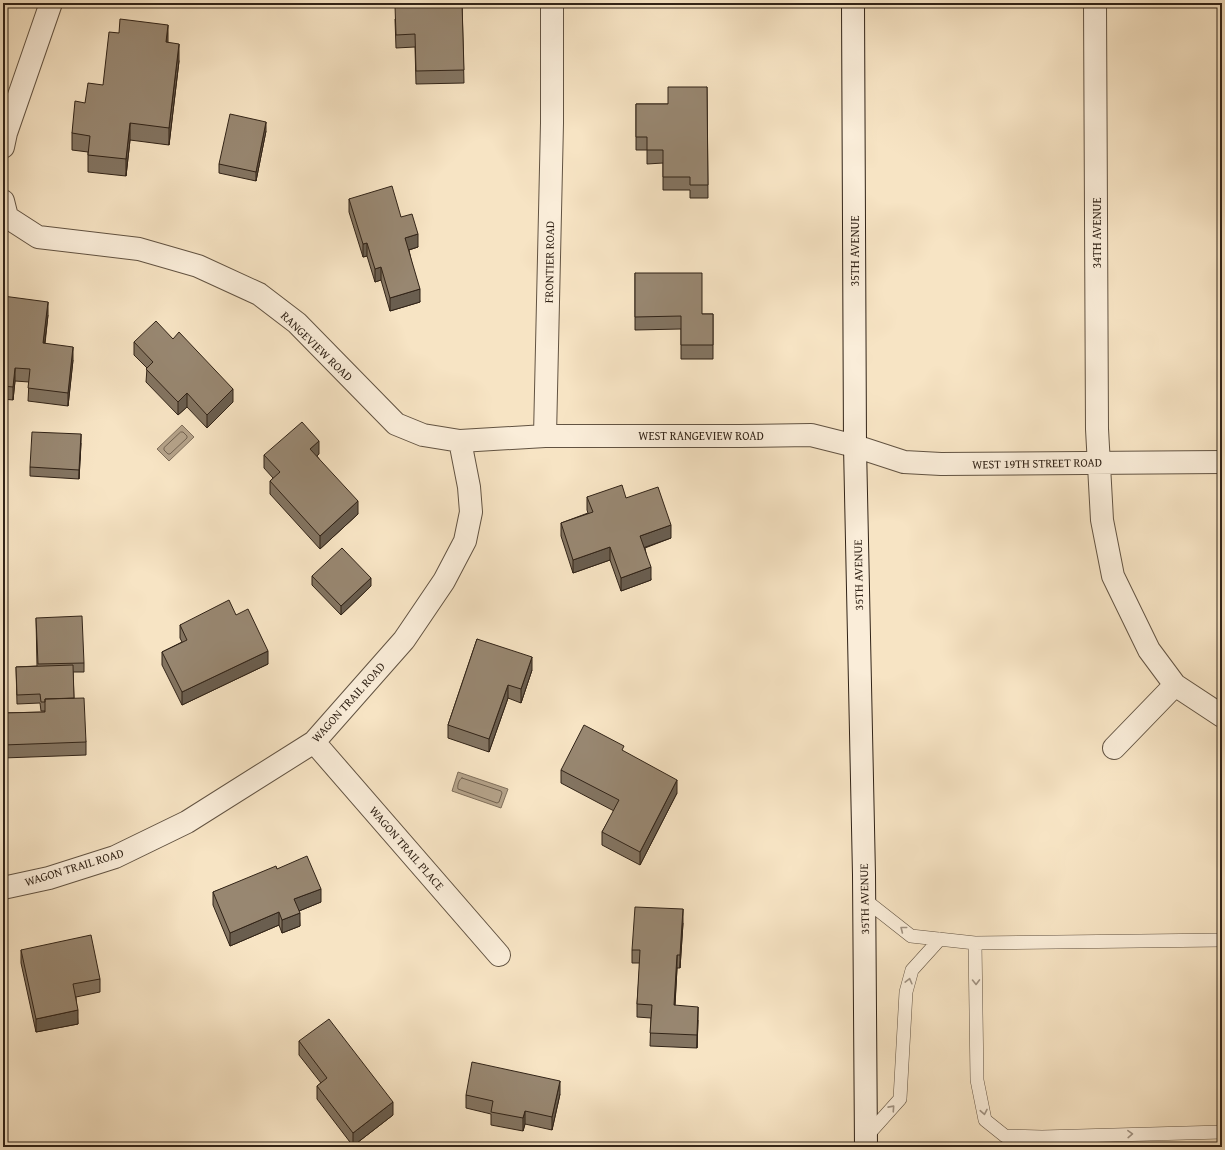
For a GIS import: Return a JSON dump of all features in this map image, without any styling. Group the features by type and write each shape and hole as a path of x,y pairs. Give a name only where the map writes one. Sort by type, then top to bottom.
{"street":[{"path":"3,148 6,134 51,3"},
{"name":"FRONTIER ROAD","path":"545,436 552,124 552,3"},
{"name":"35TH AVENUE","path":"853,3 855,446 864,899 866,1142"},
{"name":"34TH AVENUE","path":"1095,3 1098,462 1102,520 1113,576 1149,650 1175,685 1222,716"},
{"name":"RANGEVIEW ROAD","path":"5,209 38,238 139,249 198,266 259,294 297,324 396,424 423,435 460,441"},
{"name":"WEST RANGEVIEW ROAD","path":"545,436 739,436 811,434 855,446"},
{"path":"460,441 545,436"},
{"name":"WAGON TRAIL ROAD","path":"3,888 49,878 115,857 187,822 314,742 404,640 444,581 465,541 471,512 469,487 460,441"},
{"name":"WEST 19TH STREET ROAD","path":"855,446 904,462 941,464 994,465 1098,462 1222,462"},
{"path":"1114,748 1175,685"},
{"name":"WAGON TRAIL PLACE","path":"314,742 499,955"}],"lane":[{"path":"864,899 911,936 975,944 1222,940"},
{"path":"866,1142 900,1099 906,992 912,970 940,939"},
{"path":"975,944 978,1080 986,1120 1005,1136 1042,1137 1222,1132"}],"water":[{"path":"182,425 194,437 169,461 157,449"},
{"path":"458,772 508,789 501,808 452,791"}],"building":[{"path":"415,3 462,3 464,70 416,71 415,34 396,35 395,6 415,5"},
{"path":"120,19 168,25 166,42 179,44 169,128 130,123 126,159 88,155 90,136 72,133 75,101 85,103 88,83 103,85 109,32 119,33"},
{"path":"668,87 707,87 708,185 690,185 690,177 663,177 663,150 647,150 647,137 636,137 636,104 668,104"},
{"path":"230,114 266,122 256,172 219,164"},
{"path":"392,186 401,217 412,214 418,234 405,238 420,289 390,298 381,267 375,269 367,243 363,244 349,199"},
{"path":"635,273 702,273 702,314 713,314 713,345 681,345 681,316 635,317"},
{"path":"3,296 48,302 43,343 73,347 68,393 28,388 30,369 15,368 13,387 3,386"},
{"path":"156,321 173,339 179,332 233,389 207,415 187,393 178,402 146,369 153,362 134,342"},
{"path":"302,422 319,441 310,449 358,501 320,536 270,481 280,472 264,455"},
{"path":"32,432 81,434 79,470 30,467"},
{"path":"622,485 626,498 658,487 671,525 640,536 651,567 621,578 610,547 573,560 561,523 593,512 587,497"},
{"path":"342,548 371,578 341,606 312,576"},
{"path":"229,600 236,615 248,609 268,651 182,692 162,652 187,640 180,625"},
{"path":"82,616 84,663 38,664 36,618"},
{"path":"477,639 532,657 521,689 508,685 489,739 448,725"},
{"path":"73,665 74,698 45,699 45,702 41,702 40,694 17,695 16,667"},
{"path":"84,698 86,742 3,745 3,713 45,712 45,699"},
{"path":"584,725 624,746 622,750 677,780 640,852 602,832 619,800 561,770"},
{"path":"307,856 321,889 294,899 300,913 282,920 279,912 230,933 213,892 276,866 277,869"},
{"path":"635,907 683,909 680,955 677,955 674,1005 698,1007 697,1035 650,1033 652,1005 637,1004 640,950 632,950"},
{"path":"91,935 100,979 73,984 78,1010 36,1019 21,950"},
{"path":"329,1019 393,1102 353,1133 317,1086 327,1078 299,1041"},
{"path":"472,1062 560,1081 552,1117 525,1111 523,1118 491,1112 493,1101 466,1095"}]}
